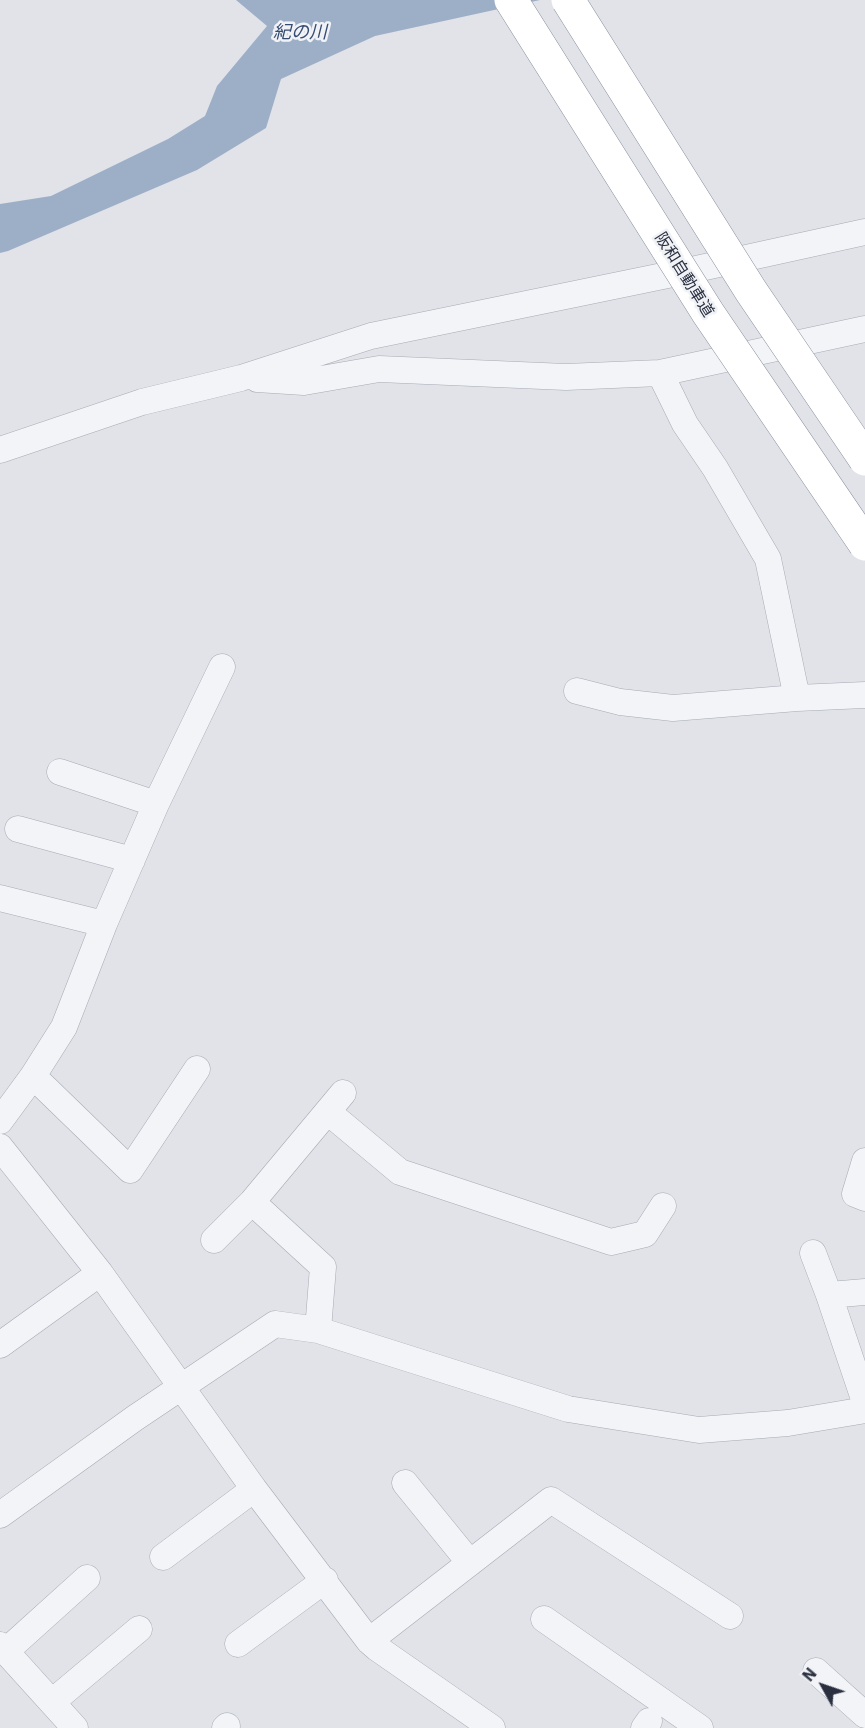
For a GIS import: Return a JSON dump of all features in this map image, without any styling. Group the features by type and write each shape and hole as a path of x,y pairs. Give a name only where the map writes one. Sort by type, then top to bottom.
{"highway":[{"name":"阪和自動車道","path":"511,0 708,313 865,544"},
{"path":"568,0 751,291 865,459"}],"street":[{"path":"0,450 142,402 241,378 371,336 865,232"},
{"path":"241,378 304,382 379,369 566,377 660,373 865,329"},
{"path":"660,373 685,424 715,468 768,559 796,698"},
{"path":"0,1121 33,1076 64,1027 104,924 156,804 222,667"},
{"path":"577,691 620,702 673,708 865,695"},
{"path":"60,772 156,804"},
{"path":"18,829 132,860"},
{"path":"0,897 104,924"},
{"path":"33,1076 130,1170 197,1069"},
{"path":"214,1240 252,1202 335,1103 400,1172 611,1242 645,1234 663,1206"},
{"path":"0,1147 100,1273 181,1388 369,1641 492,1728"},
{"path":"865,1161 855,1194 865,1198"},
{"path":"252,1202 323,1267 318,1330"},
{"path":"813,1253 865,1402"},
{"path":"0,1345 100,1273"},
{"path":"829,1295 865,1292"},
{"path":"0,1515 135,1418 275,1324 318,1330 568,1409 699,1430 788,1423 865,1410"},
{"path":"405,1483 470,1563"},
{"path":"163,1557 255,1489"},
{"path":"369,1641 551,1500 730,1616"},
{"path":"75,1728 3,1648 87,1578"},
{"path":"238,1644 325,1580"},
{"path":"544,1619 700,1728"},
{"path":"51,1702 140,1629"},
{"path":"816,1671 865,1715"}],"water":[{"name":"紀の川","path":"236,0 540,0 375,36 281,79 266,128 197,170 0,253 0,204 51,196 168,139 205,116 217,86 267,26"}]}
